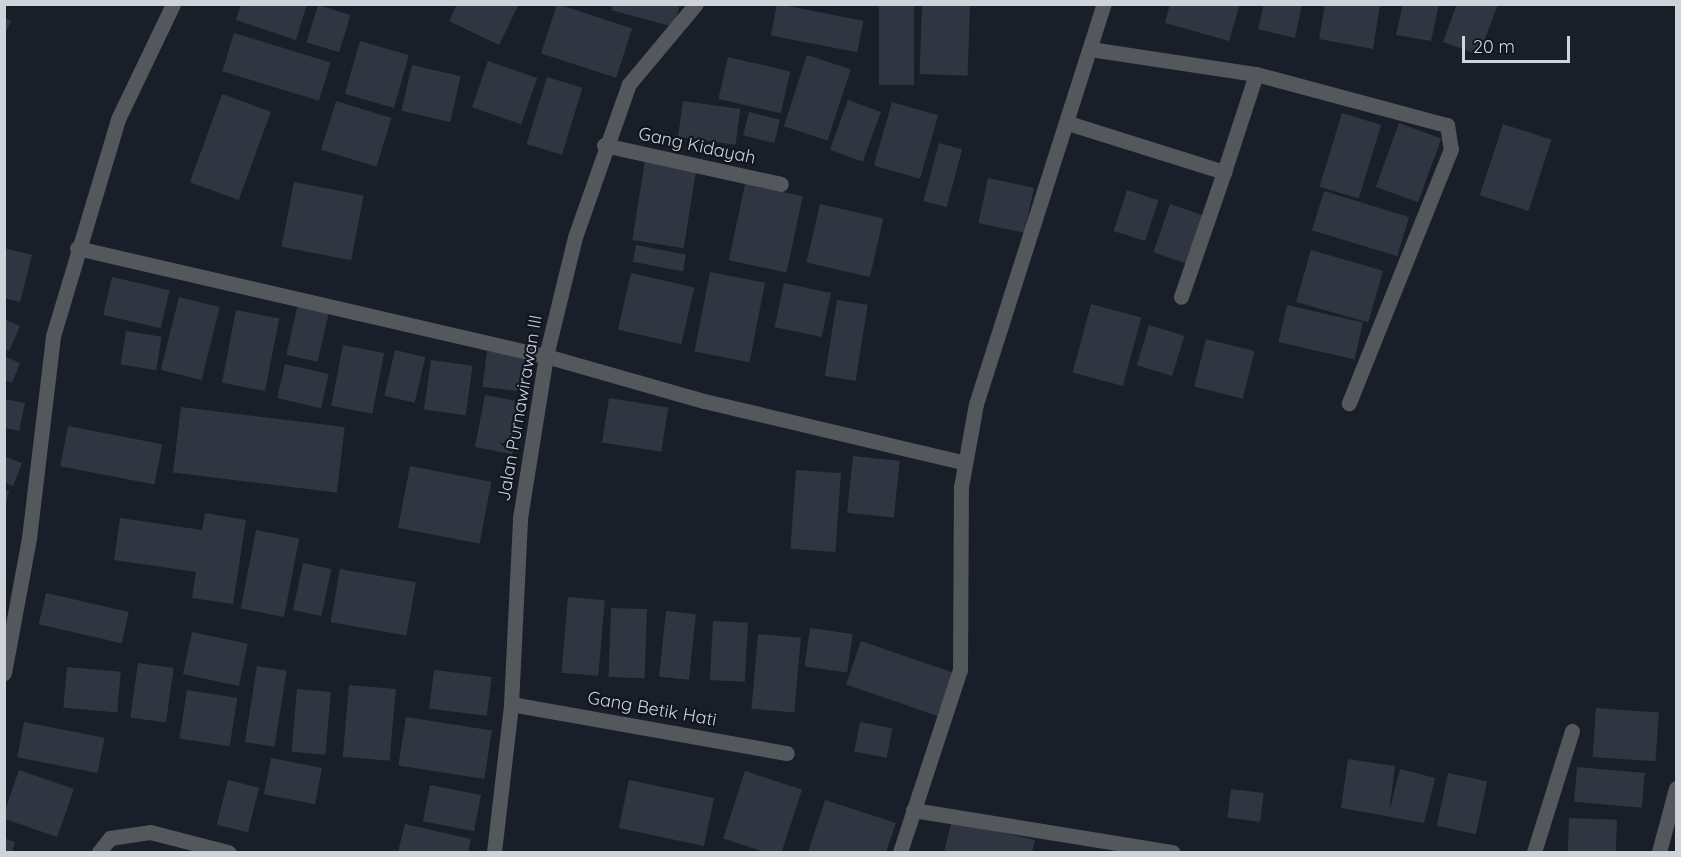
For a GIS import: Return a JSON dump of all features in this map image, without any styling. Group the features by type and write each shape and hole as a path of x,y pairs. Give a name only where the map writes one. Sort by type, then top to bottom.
{"street":[{"path":"4,673 28,538 53,336 77,248 118,119 173,4"},
{"name":"Jalan Purnawirawan III","path":"494,852 511,704 520,518 546,356 604,145 629,84 696,4"},
{"path":"900,852 960,670 963,462 976,404 1068,123 1104,4"},
{"path":"1090,49 1256,74 1435,118 1452,136 1349,403"},
{"path":"1181,297 1256,74"},
{"path":"1068,123 1224,172"},
{"name":"Gang Kidayah","path":"604,145 781,184"},
{"path":"77,248 546,356 704,401 963,462"},
{"name":"Gang Betik Hati","path":"511,704 787,753"},
{"path":"1534,852 1572,731"},
{"path":"1659,852 1677,788"},
{"path":"913,810 1173,852"},
{"path":"99,852 110,838 150,832 228,852"}],"building":[{"path":"241,4 307,4 296,40 236,20"},
{"path":"457,4 519,4 499,45 449,21"},
{"path":"557,4 632,28 616,78 541,53"},
{"path":"613,4 680,4 674,27 611,10"},
{"path":"777,4 863,21 857,52 771,35"},
{"path":"879,4 914,4 914,85 879,85"},
{"path":"922,4 970,6 968,76 920,74"},
{"path":"1170,4 1240,4 1229,41 1165,23"},
{"path":"1264,4 1302,4 1295,38 1258,29"},
{"path":"1325,4 1380,4 1373,49 1319,39"},
{"path":"1403,4 1439,4 1431,41 1396,35"},
{"path":"1457,4 1498,4 1479,55 1443,42"},
{"path":"318,5 351,15 339,52 307,42"},
{"path":"4,17 11,21 4,36"},
{"path":"234,33 331,63 319,101 222,71"},
{"path":"360,41 409,55 394,108 345,94"},
{"path":"807,55 851,69 828,141 784,126"},
{"path":"728,57 790,71 781,113 718,99"},
{"path":"488,61 537,78 521,124 472,107"},
{"path":"412,65 461,76 450,122 401,111"},
{"path":"547,77 582,88 562,155 527,144"},
{"path":"222,94 271,112 239,200 190,182"},
{"path":"848,100 881,112 863,162 830,150"},
{"path":"336,101 391,118 377,167 321,150"},
{"path":"683,101 740,109 735,145 678,137"},
{"path":"892,102 938,115 920,179 874,165"},
{"path":"749,112 780,120 774,143 743,135"},
{"path":"1342,113 1381,125 1359,199 1319,187"},
{"path":"1399,123 1441,138 1418,202 1376,187"},
{"path":"1503,124 1552,140 1528,211 1480,195"},
{"path":"939,143 962,149 947,207 923,201"},
{"path":"645,160 696,168 684,248 632,240"},
{"path":"988,178 1034,188 1024,233 978,223"},
{"path":"294,182 364,196 351,260 281,247"},
{"path":"745,184 803,196 786,273 729,260"},
{"path":"1127,190 1158,200 1145,241 1114,231"},
{"path":"1324,191 1409,217 1397,256 1312,230"},
{"path":"820,204 883,219 870,277 807,262"},
{"path":"1170,204 1205,216 1188,264 1153,252"},
{"path":"636,245 686,255 683,271 633,262"},
{"path":"4,248 32,255 20,302 4,298"},
{"path":"1311,250 1383,271 1368,323 1296,302"},
{"path":"710,272 765,283 750,362 695,352"},
{"path":"631,273 694,288 681,344 618,330"},
{"path":"112,277 169,290 161,328 103,315"},
{"path":"784,283 831,293 822,337 775,327"},
{"path":"179,297 220,307 202,380 161,370"},
{"path":"837,300 868,305 856,381 825,376"},
{"path":"298,304 329,311 317,362 286,355"},
{"path":"1091,304 1141,317 1123,386 1073,373"},
{"path":"1287,305 1363,323 1354,360 1278,342"},
{"path":"236,310 279,318 265,391 222,383"},
{"path":"4,319 20,326 9,351 4,349"},
{"path":"1149,325 1184,336 1172,376 1137,365"},
{"path":"126,331 162,337 156,370 121,365"},
{"path":"1206,339 1255,351 1243,399 1194,387"},
{"path":"343,345 384,353 372,414 331,406"},
{"path":"395,350 425,357 415,403 384,396"},
{"path":"487,351 525,356 520,391 483,387"},
{"path":"4,356 20,363 12,383 4,380"},
{"path":"431,360 473,366 466,415 424,410"},
{"path":"285,364 329,374 321,408 277,398"},
{"path":"485,395 522,402 512,454 475,447"},
{"path":"609,398 668,407 661,452 602,442"},
{"path":"4,399 25,403 19,431 4,428"},
{"path":"181,407 345,427 337,493 173,473"},
{"path":"68,426 162,444 154,485 60,466"},
{"path":"4,456 22,463 13,486 4,482"},
{"path":"853,456 900,461 894,518 847,513"},
{"path":"410,466 491,482 479,544 398,528"},
{"path":"796,470 841,473 835,552 790,549"},
{"path":"4,490 9,491 5,508 4,507"},
{"path":"205,513 246,520 233,604 192,598 196,572 114,560 120,518 202,530"},
{"path":"256,530 299,538 284,617 241,609"},
{"path":"303,563 331,569 321,616 293,610"},
{"path":"340,569 416,582 406,636 331,622"},
{"path":"46,593 129,612 122,643 39,624"},
{"path":"568,597 605,600 598,676 561,673"},
{"path":"611,608 647,609 645,678 609,677"},
{"path":"666,611 696,614 689,680 659,677"},
{"path":"713,621 748,623 745,682 710,680"},
{"path":"810,628 853,634 847,673 805,667"},
{"path":"192,632 248,644 239,686 183,674"},
{"path":"758,634 801,638 794,712 751,709"},
{"path":"861,641 956,674 941,717 846,684"},
{"path":"138,663 174,668 166,722 130,717"},
{"path":"257,666 287,671 275,747 245,742"},
{"path":"67,667 121,672 117,713 63,708"},
{"path":"434,670 492,677 487,716 429,709"},
{"path":"349,685 396,689 390,761 343,757"},
{"path":"297,689 331,692 325,755 292,752"},
{"path":"187,690 237,698 230,746 179,738"},
{"path":"1596,708 1659,712 1655,761 1593,757"},
{"path":"406,717 492,731 484,779 398,765"},
{"path":"24,722 104,738 98,773 17,757"},
{"path":"860,722 892,728 887,758 854,751"},
{"path":"271,758 322,768 315,804 264,794"},
{"path":"1348,759 1395,766 1389,812 1400,769 1435,778 1424,823 1341,808"},
{"path":"1577,767 1645,773 1642,808 1574,802"},
{"path":"19,770 74,789 57,837 4,819"},
{"path":"745,771 802,790 782,852 765,852 723,839"},
{"path":"1448,773 1487,781 1476,834 1437,826"},
{"path":"228,780 259,788 248,832 217,825"},
{"path":"629,780 714,798 704,846 619,828"},
{"path":"430,785 481,795 474,831 423,821"},
{"path":"1231,789 1264,793 1260,822 1227,818"},
{"path":"825,800 896,823 886,852 808,852"},
{"path":"1569,818 1617,820 1616,852 1568,852"},
{"path":"952,820 1035,840 1032,852 944,852"},
{"path":"405,824 471,839 468,852 398,852"},
{"path":"4,838 15,842 12,852 4,852"}]}
